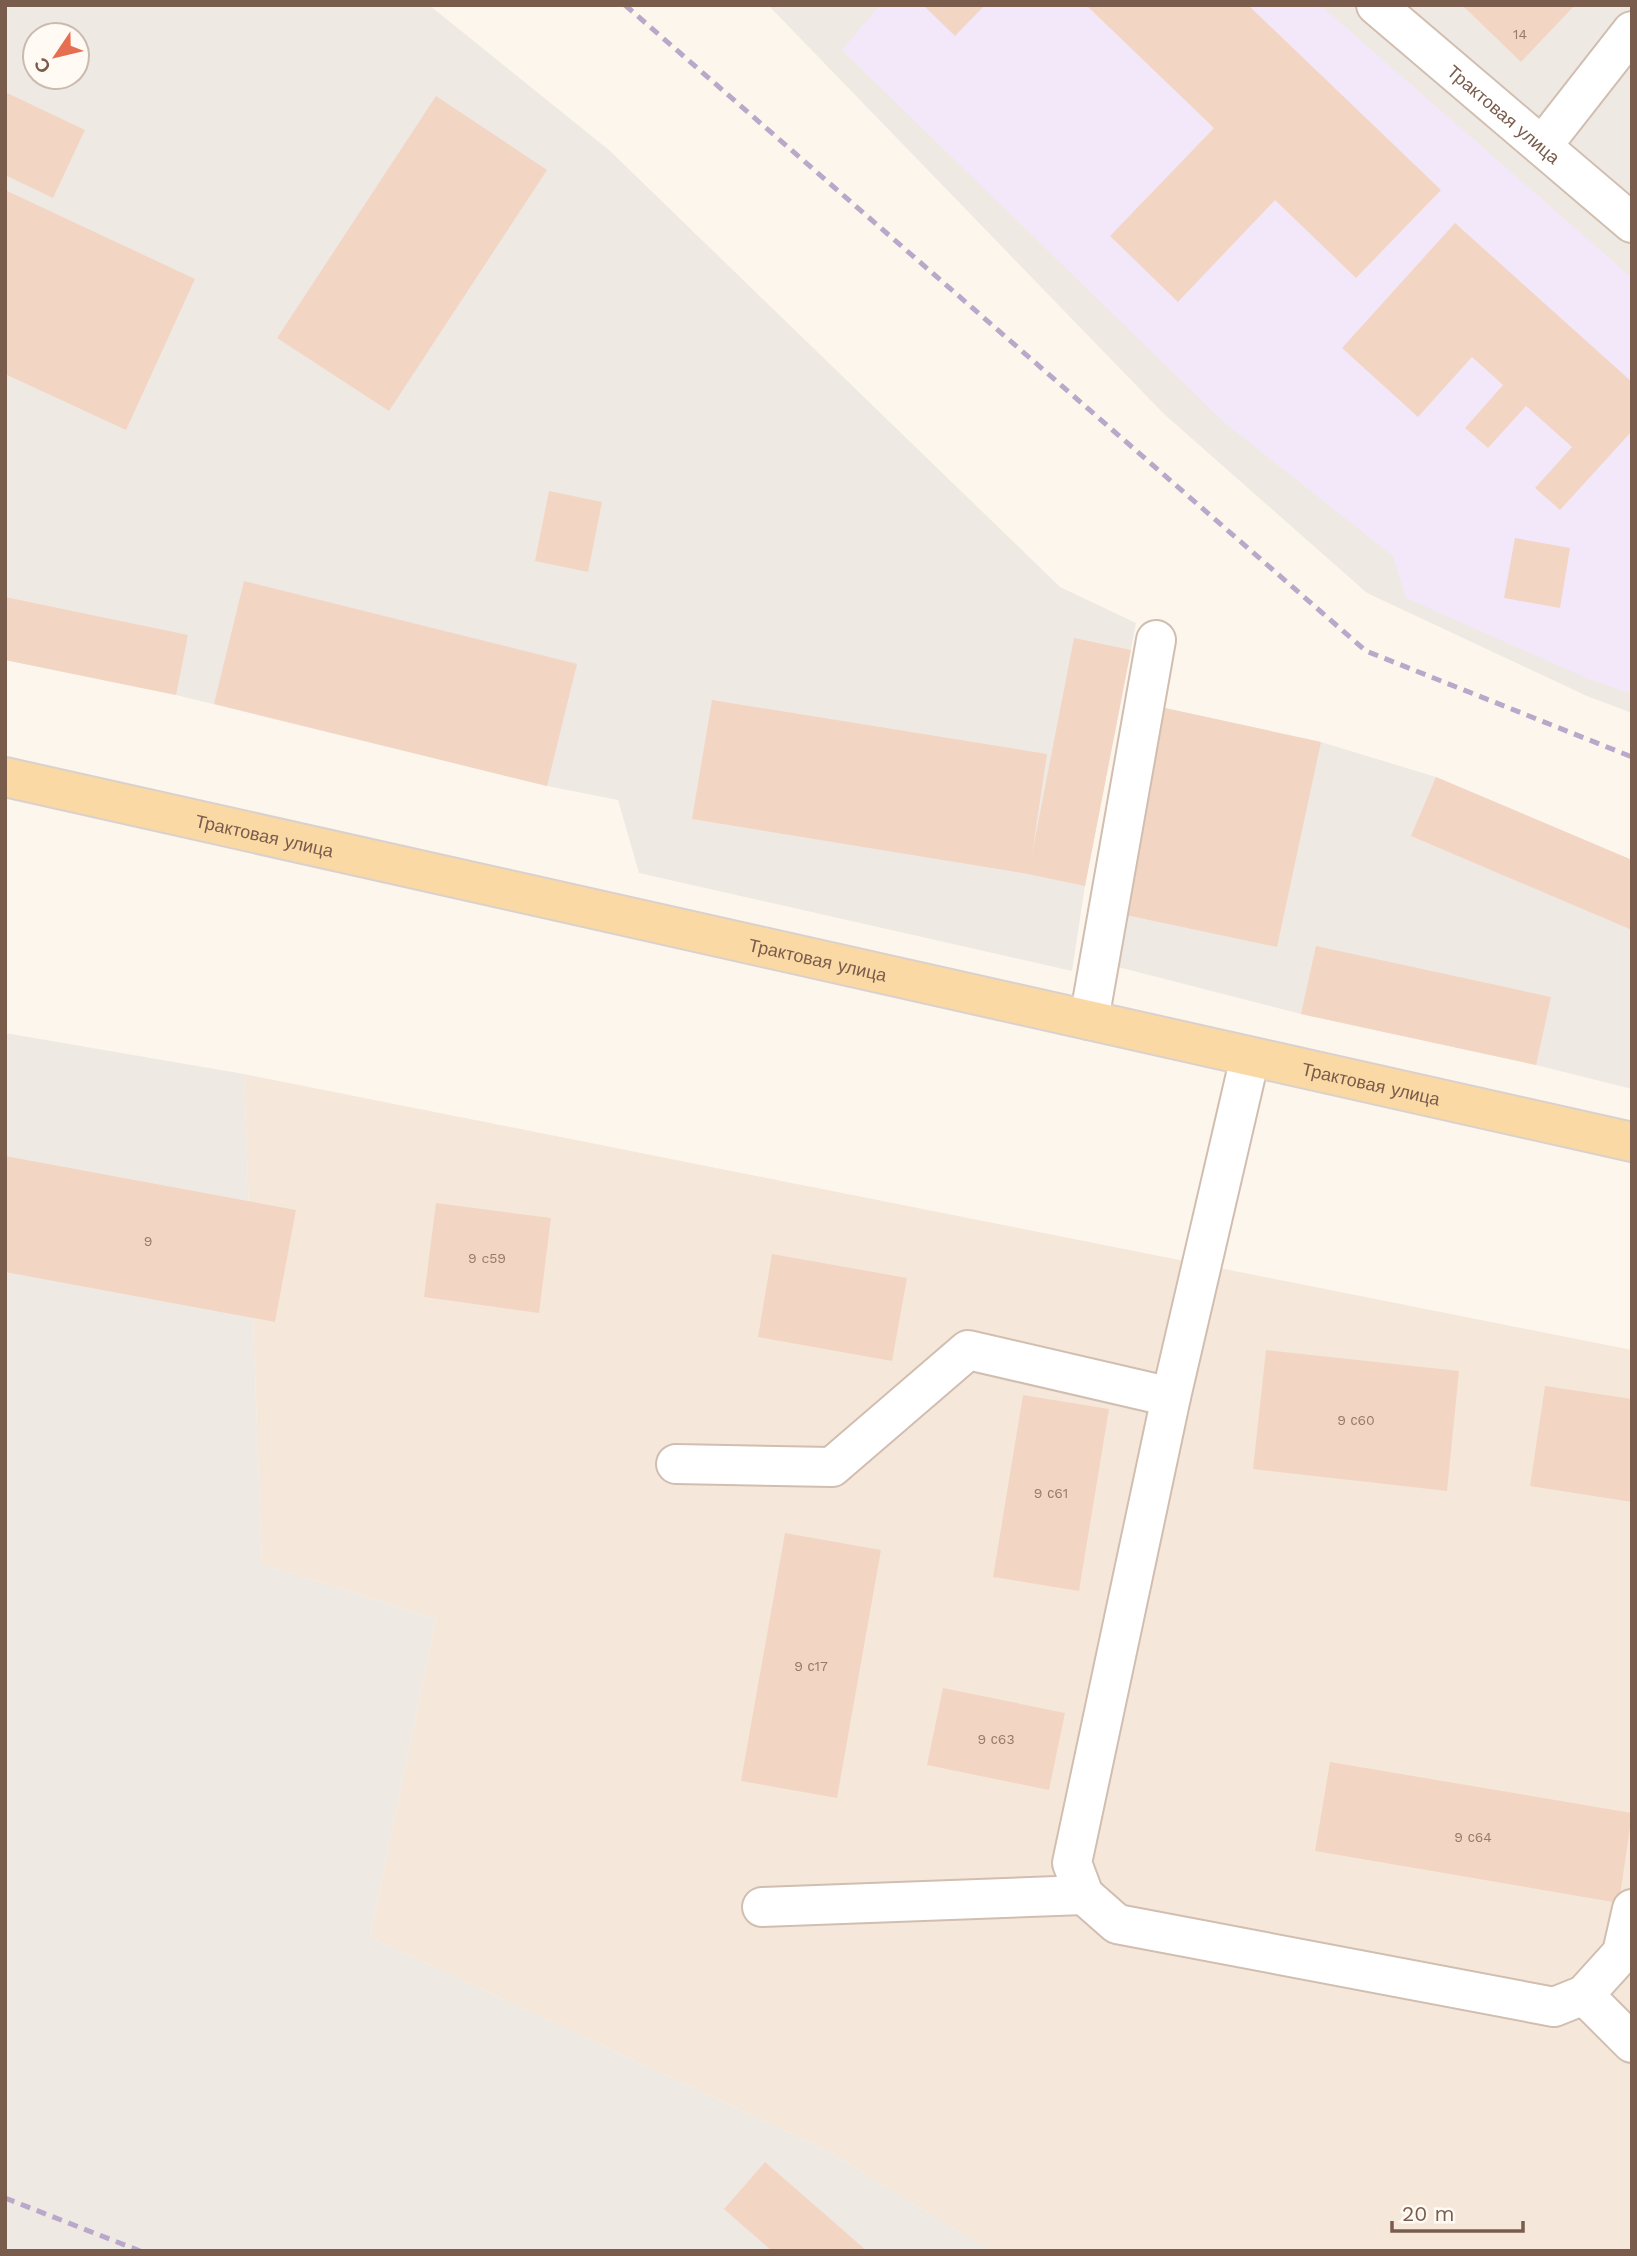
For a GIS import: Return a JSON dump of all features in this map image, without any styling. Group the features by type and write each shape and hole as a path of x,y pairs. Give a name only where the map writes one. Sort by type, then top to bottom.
{"main road":[{"name":"Трактовая улица","path":"5,777 1632,1142"}],"lane":[{"name":"Трактовая улица","path":"1376,5 1632,223"},
{"path":"1542,146 1632,32"},
{"path":"1089,1020 1156,640"},
{"path":"1250,1057 1171,1398 1072,1863 1084,1895 1117,1924 1554,2007 1584,1995 1622,1954 1632,1909"},
{"path":"676,1464 832,1467 968,1350 1171,1398"},
{"path":"762,1907 1084,1895"},
{"path":"1584,1995 1632,2043"}],"shaded area":[{"path":"5,5 429,5 609,150 1060,587 1136,623 1085,886 1072,971 639,873 618,800 547,786 176,695 5,660"},
{"path":"768,5 1632,5 1632,713 1587,696 1367,593 1164,414"},
{"path":"880,5 1320,5 1632,278 1632,694 1591,680 1406,598 1393,556 1226,424 842,50"},
{"path":"1165,708 1321,742 1436,777 1632,860 1632,1089 1536,1065 1301,1014 1114,966 1121,914"},
{"path":"5,1033 244,1074 262,1564 436,1619 370,1937 826,2150 990,2251 5,2251"},
{"path":"244,1074 1632,1350 1632,2251 990,2251 826,2150 370,1937 436,1619 262,1564"}],"building":[{"path":"923,5 985,5 955,36"},
{"path":"1086,5 1248,5 1441,190 1356,278 1275,200 1178,302 1110,236 1214,128"},
{"path":"1462,5 1575,5 1521,62"},
{"path":"5,92 85,130 53,198 5,175"},
{"path":"436,96 547,170 389,411 277,338"},
{"path":"5,190 195,279 126,430 5,374"},
{"path":"1455,223 1632,382 1632,431 1560,510 1535,488 1572,447 1526,406 1488,448 1465,428 1503,385 1472,357 1418,417 1342,348"},
{"path":"549,491 602,502 588,572 535,561"},
{"path":"1515,538 1570,548 1560,608 1504,598"},
{"path":"244,581 577,664 547,786 214,704"},
{"path":"5,597 188,635 176,695 5,660"},
{"path":"1074,638 1131,650 1085,886 1028,874 692,819 712,700 1047,754 1032,854"},
{"path":"1165,708 1321,742 1277,947 1121,914"},
{"path":"1436,777 1632,860 1632,930 1411,836"},
{"path":"1316,946 1551,997 1536,1065 1301,1014"},
{"path":"5,1156 296,1210 275,1322 5,1272"},
{"path":"436,1203 551,1218 539,1313 424,1297"},
{"path":"772,1254 907,1278 892,1361 758,1337"},
{"path":"1266,1350 1459,1371 1447,1491 1253,1469"},
{"path":"1545,1386 1632,1399 1632,1502 1530,1486"},
{"path":"1023,1395 1109,1409 1079,1591 993,1577"},
{"path":"785,1533 881,1550 837,1798 741,1781"},
{"path":"943,1688 1065,1713 1049,1790 927,1765"},
{"path":"1330,1762 1632,1813 1619,1903 1315,1851"},
{"path":"765,2162 867,2251 772,2251 724,2209"}],"railway":[{"path":"625,5 1366,651 1632,757"},
{"path":"5,2198 140,2251"}]}
